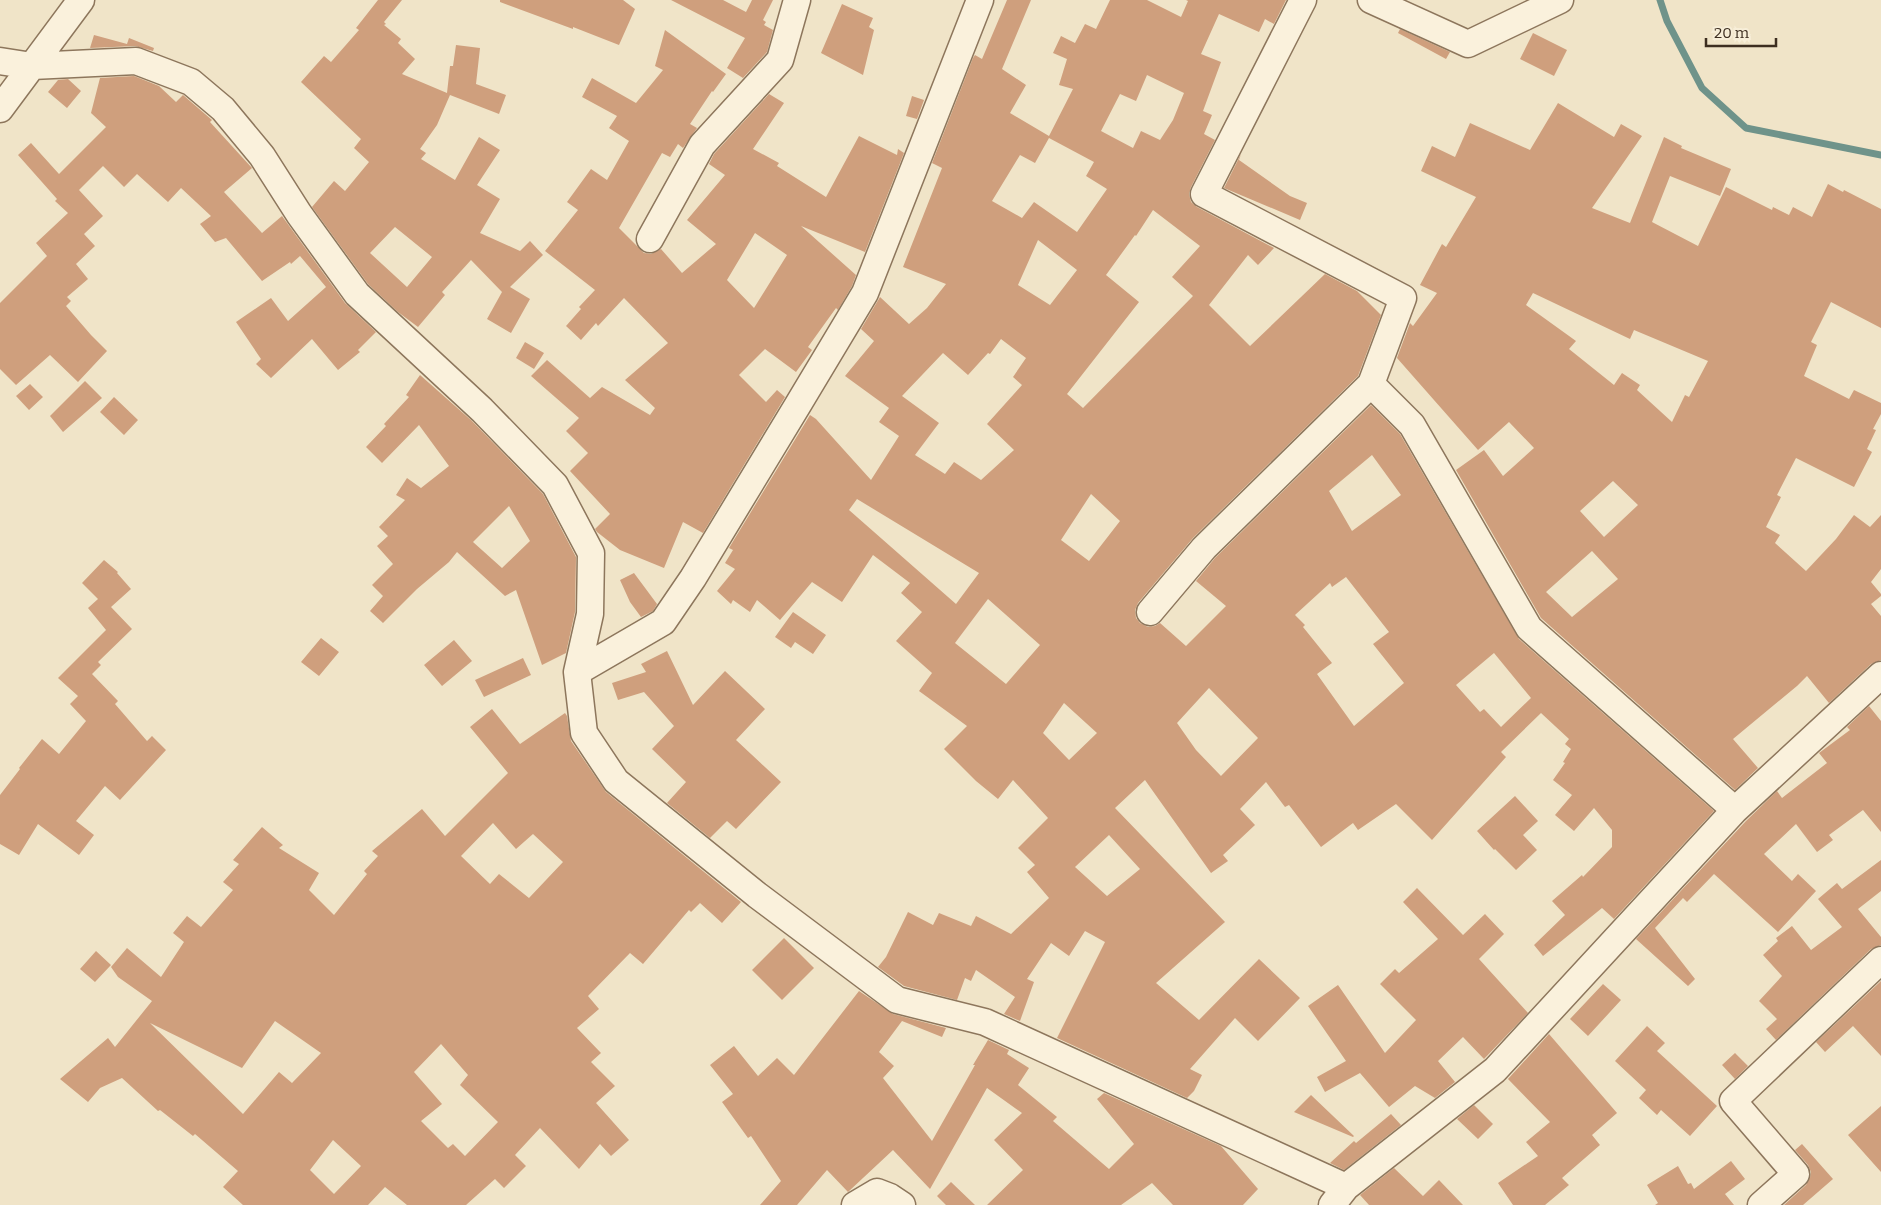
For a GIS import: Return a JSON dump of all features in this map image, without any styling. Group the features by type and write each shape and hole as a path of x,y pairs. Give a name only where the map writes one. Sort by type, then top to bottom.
{"street":[{"path":"0,109 81,0"},
{"path":"650,239 702,146 780,60 797,0"},
{"path":"577,672 663,622 694,578 830,352 865,293 980,0"},
{"path":"1150,612 1204,548 1371,384 1403,298 1204,194 1303,0"},
{"path":"1371,0 1468,44 1560,0"},
{"path":"0,61 32,66 136,61 190,82 223,108 262,156 299,214 358,294 482,410 555,485 591,553 590,614 577,672 584,733 616,781 757,894 897,1000 985,1022 1339,1196 1495,1070 1735,810 1881,674"},
{"path":"1371,384 1412,425 1529,628 1735,810"},
{"path":"1761,1205 1796,1174 1733,1101 1881,960"},
{"path":"855,1205 877,1192 890,1197 902,1205"}],"building":[{"path":"378,0 402,0 384,22 386,24 384,25 401,39 398,43 415,59 402,74 447,93 450,66 453,66 456,45 480,48 476,84 506,95 499,114 450,95 437,125 420,149 426,153 421,159 455,180 479,137 500,150 477,185 500,199 480,233 520,251 530,241 543,255 510,287 530,299 511,333 487,319 502,292 471,260 442,292 445,295 418,327 398,312 368,284 312,207 334,181 345,191 369,162 354,148 361,139 301,82 324,56 331,62 359,30 356,28","holes":["395,227 432,257 407,287 370,253"]},
{"path":"500,0 623,0 635,9 619,45 500,2"},
{"path":"671,0 723,0 746,12 752,0 773,0 763,20 766,22 764,25 773,30 767,52 743,78 727,68 745,38"},
{"path":"1007,0 1031,0 1002,69 1026,85 1010,113 1049,136 1073,89 1059,85 1067,59 1053,53 1061,36 1075,43 1085,24 1096,29 1110,0 1147,0 1181,17 1188,1 1186,0 1286,0 1274,24 1265,19 1259,32 1219,14 1201,54 1221,62 1203,111 1212,115 1204,134 1215,140 1191,187 1189,194 1191,202 1274,248 1258,265 1248,255 1209,305 1250,346 1325,274 1357,291 1381,315 1358,376 1193,538 1138,603 1135,610 1136,618 1140,623 1148,627 1160,623 1186,646 1226,606 1196,581 1215,558 1371,405 1400,434 1519,639 1714,811 1614,919 1602,908 1543,956 1534,945 1565,915 1552,901 1582,875 1583,877 1612,847 1612,830 1594,808 1574,831 1555,815 1572,795 1553,780 1565,763 1563,762 1571,749 1565,744 1569,739 1541,713 1501,752 1506,757 1432,840 1396,804 1358,830 1353,823 1321,847 1289,805 1285,807 1266,782 1240,809 1255,825 1223,855 1228,861 1211,873 1145,780 1115,808 1225,922 1156,983 1199,1020 1259,959 1300,998 1258,1041 1235,1018 1190,1069 1202,1075 1194,1091 1187,1098 1057,1038 1105,942 1085,931 1069,956 1051,943 1027,979 1034,982 1020,1021 1004,1014 1015,997 976,970 971,981 965,978 957,1000 904,986 878,967 886,957 908,912 933,925 939,913 971,926 976,916 1011,934 1049,898 1027,872 1035,865 1018,848 1048,818 1013,780 998,799 976,781 944,749 967,726 919,691 932,673 896,641 922,612 901,593 910,583 873,555 842,602 812,582 780,620 757,600 750,612 733,600 731,604 717,591 735,569 725,563 733,550 729,548 810,415 816,419 871,480 899,436 879,422 889,408 845,376 874,341 861,329 880,297 909,324 927,308 946,284 903,267 942,168 932,163 973,58 975,55 982,59","holes":["1147,75 1184,93 1173,120 1160,140 1141,131 1133,148 1101,131 1120,94 1136,101","1049,138 1094,162 1086,176 1107,189 1077,232 1034,202 1022,218 992,201 1020,155 1035,163","1153,210 1200,246 1172,277 1193,296 1083,408 1067,394 1139,302 1106,275","1038,240 1077,270 1050,305 1018,285","1001,339 1026,358 1013,377 1022,385 987,424 1014,450 981,480 954,462 945,474 915,455 939,423 902,396 943,353 968,375 988,353 990,354","1372,455 1401,495 1352,531 1329,491","1091,494 1120,521 1089,561 1061,540","857,499 979,573 956,604 849,510","1346,577 1389,632 1373,644 1404,683 1354,726 1317,674 1332,663 1303,627 1305,625 1295,615 1330,583 1332,587","988,599 1040,645 1006,684 955,643","1494,653 1531,698 1501,727 1484,709 1480,712 1456,685","1209,688 1258,738 1221,776 1196,750 1177,723","1064,703 1097,733 1069,760 1043,733","1109,835 1140,869 1107,896 1075,867"]},
{"path":"842,4 873,18 869,27 874,30 863,75 821,53"},
{"path":"1400,29 1450,52 1446,59 1398,33"},
{"path":"665,30 726,74 690,124 697,128 683,148 678,144 670,157 662,153 619,228 644,253 651,254 661,249 682,273 716,244 687,220 725,175 709,164 714,154 769,94 784,103 753,149 779,163 777,166 826,197 859,136 897,155 898,149 904,153 865,252 801,226 856,275 852,286 838,310 836,308 808,347 812,350 796,372 765,349 739,375 766,402 777,390 785,397 703,533 683,522 664,568 620,550 597,532 595,529 610,514 570,471 588,453 566,431 579,418 531,376 547,360 590,398 602,387 650,415 655,408 625,380 668,343 624,298 598,326 596,323 581,340 566,326 581,309 579,307 595,290 545,251 578,210 567,202 591,169 607,180 629,141 609,128 617,116 582,97 592,78 636,103 663,70 655,66","holes":["755,233 787,255 754,308 727,280"]},
{"path":"1533,33 1567,50 1554,76 1520,59"},
{"path":"94,35 127,44 129,38 154,48 153,51 135,46 90,48"},
{"path":"134,76 159,86 176,102 183,95 212,120 210,122 252,168 224,192 262,233 282,216 345,303 376,332 358,350 360,352 338,370 312,339 271,378 256,364 261,359 236,322 271,298 288,321 326,287 300,256 291,264 290,262 262,281 226,238 215,242 200,224 211,216 181,188 168,202 137,174 124,187 103,166 79,190 103,216 84,234 95,246 76,264 88,279 67,297 71,301 66,306 107,351 78,382 50,355 16,385 0,369 0,303 47,256 36,243 68,213 55,201 57,199 18,155 31,143 59,174 106,127 91,113 100,78"},
{"path":"68,79 81,91 67,108 48,92 58,80"},
{"path":"912,96 924,100 917,119 906,116"},
{"path":"1558,103 1614,137 1621,124 1642,136 1592,208 1630,223 1664,137 1682,146 1681,148 1731,169 1720,196 1670,176 1652,222 1698,246 1726,187 1772,210 1773,207 1789,215 1793,207 1812,217 1828,184 1881,209 1881,328 1831,302 1811,342 1817,345 1804,376 1849,399 1854,390 1881,403 1881,414 1873,429 1876,430 1867,449 1872,452 1854,487 1796,458 1777,495 1781,497 1766,527 1780,535 1775,543 1806,571 1836,539 1854,515 1870,527 1881,515 1881,569 1871,582 1881,596 1871,604 1881,616 1881,660 1871,664 1829,703 1807,676 1733,739 1758,768 1735,790 1541,618 1456,470 1484,450 1503,476 1534,448 1509,422 1478,450 1397,358 1410,323 1413,326 1437,293 1420,285 1442,244 1446,247 1476,197 1421,171 1432,146 1455,157 1470,123 1530,150","holes":["1533,293 1630,339 1634,330 1708,361 1689,397 1685,395 1672,422 1637,390 1640,385 1622,373 1614,385 1569,349 1576,341 1526,305","1613,481 1638,505 1604,537 1580,511","1592,551 1618,579 1572,617 1546,592"]},
{"path":"1241,154 1239,160 1290,196 1307,203 1300,220 1224,188"},
{"path":"525,342 544,353 534,369 516,358"},
{"path":"420,375 472,421 543,494 576,557 575,612 566,653 542,665 516,590 505,596 457,552 449,562 417,589 383,623 370,611 383,596 372,585 393,564 377,546 388,536 379,527 405,500 396,495 407,478 421,488 449,466 419,425 382,463 366,447 409,397 406,395","holes":["509,506 530,541 502,568 473,542"]},
{"path":"85,381 102,398 63,432 50,416"},
{"path":"30,384 43,397 29,410 16,396"},
{"path":"114,397 138,420 124,435 100,412"},
{"path":"104,560 118,572 131,589 111,607 132,629 98,662 101,665 92,674 118,701 115,704 147,741 152,736 166,750 120,800 105,786 76,821 94,835 79,855 38,824 19,855 0,844 0,795 42,739 59,754 86,721 70,704 78,696 58,678 106,630 88,608 98,599 82,583"},
{"path":"634,573 657,604 653,611 641,617 630,602 620,580"},
{"path":"793,612 826,635 813,654 795,642 791,648 775,637"},
{"path":"321,638 339,652 319,676 301,662"},
{"path":"454,640 472,661 442,686 424,665"},
{"path":"667,651 693,705 725,671 765,709 736,740 781,782 736,829 727,821 710,838 667,803 686,782 652,749 674,726 644,692 618,700 612,683 646,672 641,664"},
{"path":"523,658 531,675 484,697 475,680"},
{"path":"1869,706 1881,721 1881,832 1863,810 1829,835 1833,840 1817,852 1796,824 1764,854 1792,881 1798,874 1816,891 1778,932 1714,874 1687,902 1683,898 1655,928 1695,979 1688,986 1636,939 1746,821 1777,791 1782,798 1827,763 1819,753 1850,730 1847,727"},
{"path":"492,709 520,744 565,713 571,741 606,792 741,902 722,923 700,903 691,912 689,910 643,964 630,953 588,996 599,1009 577,1028 601,1053 591,1062 615,1086 596,1103 629,1140 611,1156 600,1144 579,1169 540,1128 515,1155 526,1166 504,1188 495,1179 466,1205 407,1205 385,1187 368,1205 243,1205 223,1187 238,1171 195,1134 193,1136 160,1110 158,1111 122,1078 100,1088 88,1102 60,1079 108,1038 115,1047 152,1001 118,977 111,967 127,948 161,977 184,942 173,933 187,916 201,927 233,890 223,882 239,864 233,860 262,827 283,845 279,848 319,873 309,890 334,915 367,874 364,871 378,856 372,851 422,809 445,836 508,773 470,727","holes":["493,823 516,849 533,834 563,862 529,898 499,874 490,884 461,856","275,1021 321,1053 292,1083 279,1072 243,1114 150,1023 242,1068","441,1044 468,1075 460,1085 498,1122 465,1156 453,1144 448,1148 421,1121 442,1104 414,1072","333,1140 361,1166 334,1194 310,1170"]},
{"path":"1515,796 1538,821 1523,835 1537,850 1516,870 1477,831"},
{"path":"1881,860 1881,891 1858,909 1881,937 1881,945 1871,949 1776,1040 1766,1029 1777,1019 1759,1001 1782,976 1763,955 1778,941 1776,938 1792,926 1811,950 1842,927 1818,899 1837,883 1842,889"},
{"path":"1417,888 1463,935 1485,914 1504,934 1479,959 1528,1013 1484,1059 1463,1037 1438,1061 1455,1082 1435,1098 1415,1086 1389,1107 1360,1073 1325,1092 1317,1077 1346,1061 1308,1006 1338,985 1385,1053 1416,1020 1380,984 1395,969 1399,973 1438,939 1403,902"},
{"path":"784,938 814,968 782,1000 752,970"},
{"path":"96,951 111,965 95,982 80,969"},
{"path":"1881,981 1881,1056 1853,1026 1825,1052 1816,1042"},
{"path":"1603,984 1621,1000 1588,1036 1570,1019"},
{"path":"859,991 893,1014 946,1028 942,1037 902,1021 879,1052 894,1066 883,1078 932,1141 988,1040 1009,1050 1007,1054 1029,1068 1018,1085 1057,1117 1053,1121 1109,1169 1134,1144 1097,1099 1104,1093 1221,1146 1258,1189 1243,1205 1173,1205 1152,1183 1121,1205 987,1205 1023,1170 994,1140 1022,1113 987,1088 930,1189 893,1150 848,1192 827,1170 797,1205 760,1205 781,1181 751,1136 748,1138 722,1102 733,1094 710,1065 734,1046 758,1076 777,1058 794,1075"},
{"path":"1647,1026 1665,1043 1657,1051 1717,1106 1690,1136 1661,1110 1657,1115 1639,1098 1646,1090 1615,1061"},
{"path":"1549,1034 1617,1113 1592,1135 1600,1145 1562,1178 1569,1185 1545,1205 1513,1205 1498,1183 1538,1156 1526,1142 1550,1122 1508,1079"},
{"path":"1735,1053 1748,1066 1735,1079 1722,1065"},
{"path":"1311,1095 1354,1136 1294,1112"},
{"path":"1474,1105 1493,1124 1478,1139 1457,1119"},
{"path":"1881,1106 1881,1172 1848,1135"},
{"path":"1391,1114 1401,1125 1344,1170 1330,1163 1354,1141 1356,1143"},
{"path":"1802,1144 1833,1179 1803,1205 1784,1205 1806,1185 1810,1178 1811,1172 1808,1165 1795,1150"},
{"path":"1731,1161 1745,1179 1725,1194 1734,1205 1655,1205 1658,1203 1647,1185 1678,1166 1688,1184 1691,1183 1694,1189"},
{"path":"1394,1168 1423,1196 1439,1180 1463,1205 1369,1205 1360,1195"},
{"path":"951,1182 975,1205 946,1205 937,1196"}],"waterway":[{"path":"1660,0 1667,21 1702,88 1746,128 1881,155"}]}
